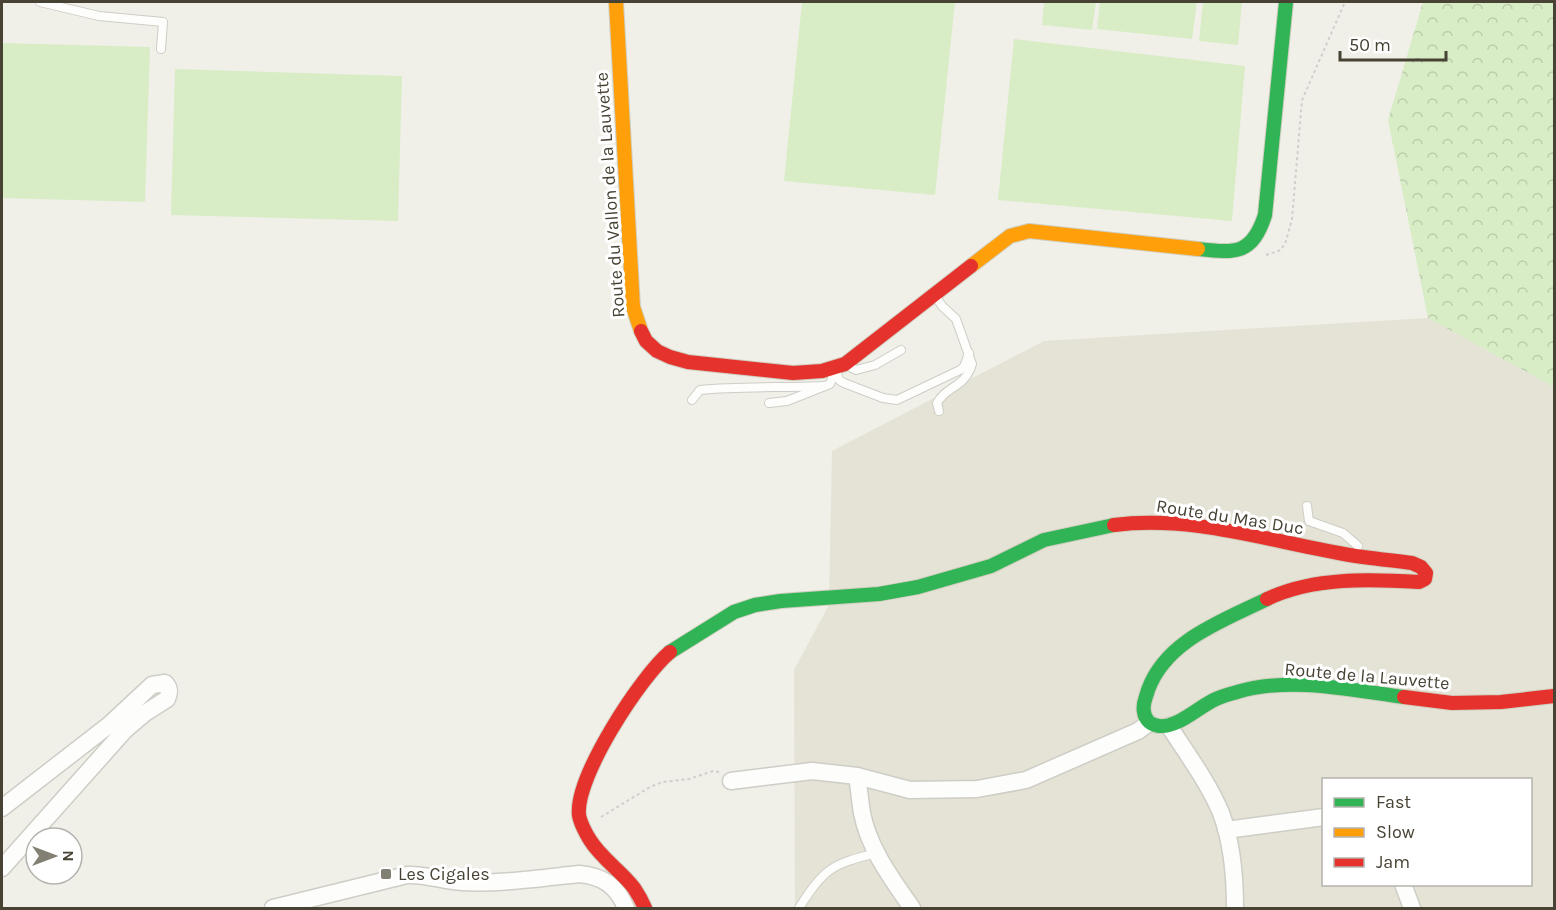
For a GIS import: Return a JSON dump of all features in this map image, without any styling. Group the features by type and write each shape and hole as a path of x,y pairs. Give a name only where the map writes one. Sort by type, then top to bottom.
{"street":[{"name":"Route du Vallon de la Lauvette","path":"616,2 633,307 635,322 644,339 665,356 694,362 821,372 837,366"},
{"path":"837,366 935,295 1010,236 1029,231 1221,251 1235,250 1249,245 1258,237 1265,215 1286,2"},
{"name":"Route du Mas Duc","path":"645,909 635,889 590,841 579,815 580,803 590,770 625,707 653,669 677,647 734,612 755,605 799,599 879,594 918,587 991,566 1044,540 1123,523 1171,522 1421,566 1426,569 1428,575 1419,582 1360,579 1280,593 1204,631 1179,646 1160,667 1151,682 1143,705 1144,715 1149,723"},
{"path":"2,808 81,748 152,685 165,682 169,687 167,699 144,713 125,730 2,868"},
{"name":"Route de la Lauvette","path":"1169,726 1216,699 1239,691 1290,684 1452,703 1501,702 1554,696"},
{"path":"731,781 812,771 857,776 910,790 977,789 1026,780 1138,731 1149,723 1169,726 1208,787 1226,830 1235,909"},
{"path":"857,776 862,815 877,853 887,873 912,909"},
{"path":"1226,830 1322,817"},
{"path":"273,909 407,875 427,875 460,882 487,882 579,874 603,878 623,899 626,909"},
{"path":"1403,886 1412,909"}],"lane":[{"path":"40,2 99,16 163,22 161,49"},
{"path":"935,295 942,306 956,319 972,364 970,372 962,382 939,398 937,403 939,411"},
{"path":"837,366 856,370 866,368 901,350"},
{"path":"837,366 839,380 844,383 883,398 897,400 960,370 964,367 969,352"},
{"path":"769,403 787,401 830,384 837,366"},
{"path":"692,400 700,390 751,386 798,388 825,386"},
{"path":"1307,506 1309,521 1342,532 1358,546"},
{"path":"1210,528 1215,522 1228,521"},
{"path":"1342,543 1387,553 1393,561"},
{"path":"799,909 816,883 834,866 877,853"}],"path":[{"path":"1249,245 1264,255 1272,255 1281,250 1286,241 1292,219 1302,100 1345,2"},
{"path":"598,818 650,787 663,782 696,778 713,771 719,772 731,781"}],"shaded area":[{"path":"1428,318 1554,387 1554,908 795,908 794,670 829,605 832,451 1044,341"}],"green space":[{"path":"802,2 955,2 935,195 784,181"},
{"path":"1044,2 1096,2 1092,30 1042,25"},
{"path":"1100,2 1197,2 1192,39 1097,29"},
{"path":"1203,2 1242,2 1238,45 1199,41"},
{"path":"1423,2 1554,2 1554,387 1428,318 1388,120"},
{"path":"1014,39 1245,66 1232,221 998,200"},
{"path":"2,43 150,47 145,202 2,198"},
{"path":"175,69 402,76 398,221 171,215"}],"traffic: fast":[{"path":"1198,249 1232,251 1241,248 1254,238 1265,215 1286,2"},
{"path":"670,652 734,612 755,605 879,594 918,587 991,566 1044,540 1114,525"},
{"path":"1267,599 1198,634 1168,658 1156,673 1148,690 1144,709 1149,722 1159,726 1173,724 1221,697 1257,687 1320,686 1404,697"}],"traffic: slow":[{"path":"616,2 633,307 641,331"},
{"path":"971,266 1010,236 1029,231 1198,249"}],"traffic: jam":[{"path":"641,331 646,341 657,351 688,362 793,373 822,371 845,364 971,266"},
{"path":"1114,525 1172,523 1201,526 1344,554 1412,563 1421,567 1426,573 1425,579 1419,582 1362,580 1322,583 1267,599"},
{"path":"645,908 634,888 595,847 579,815 587,777 598,753 627,704 670,652"},
{"path":"1404,697 1452,703 1501,702 1554,696"}],"place":[{"name":"Les Cigales","path":"386,874"}]}
